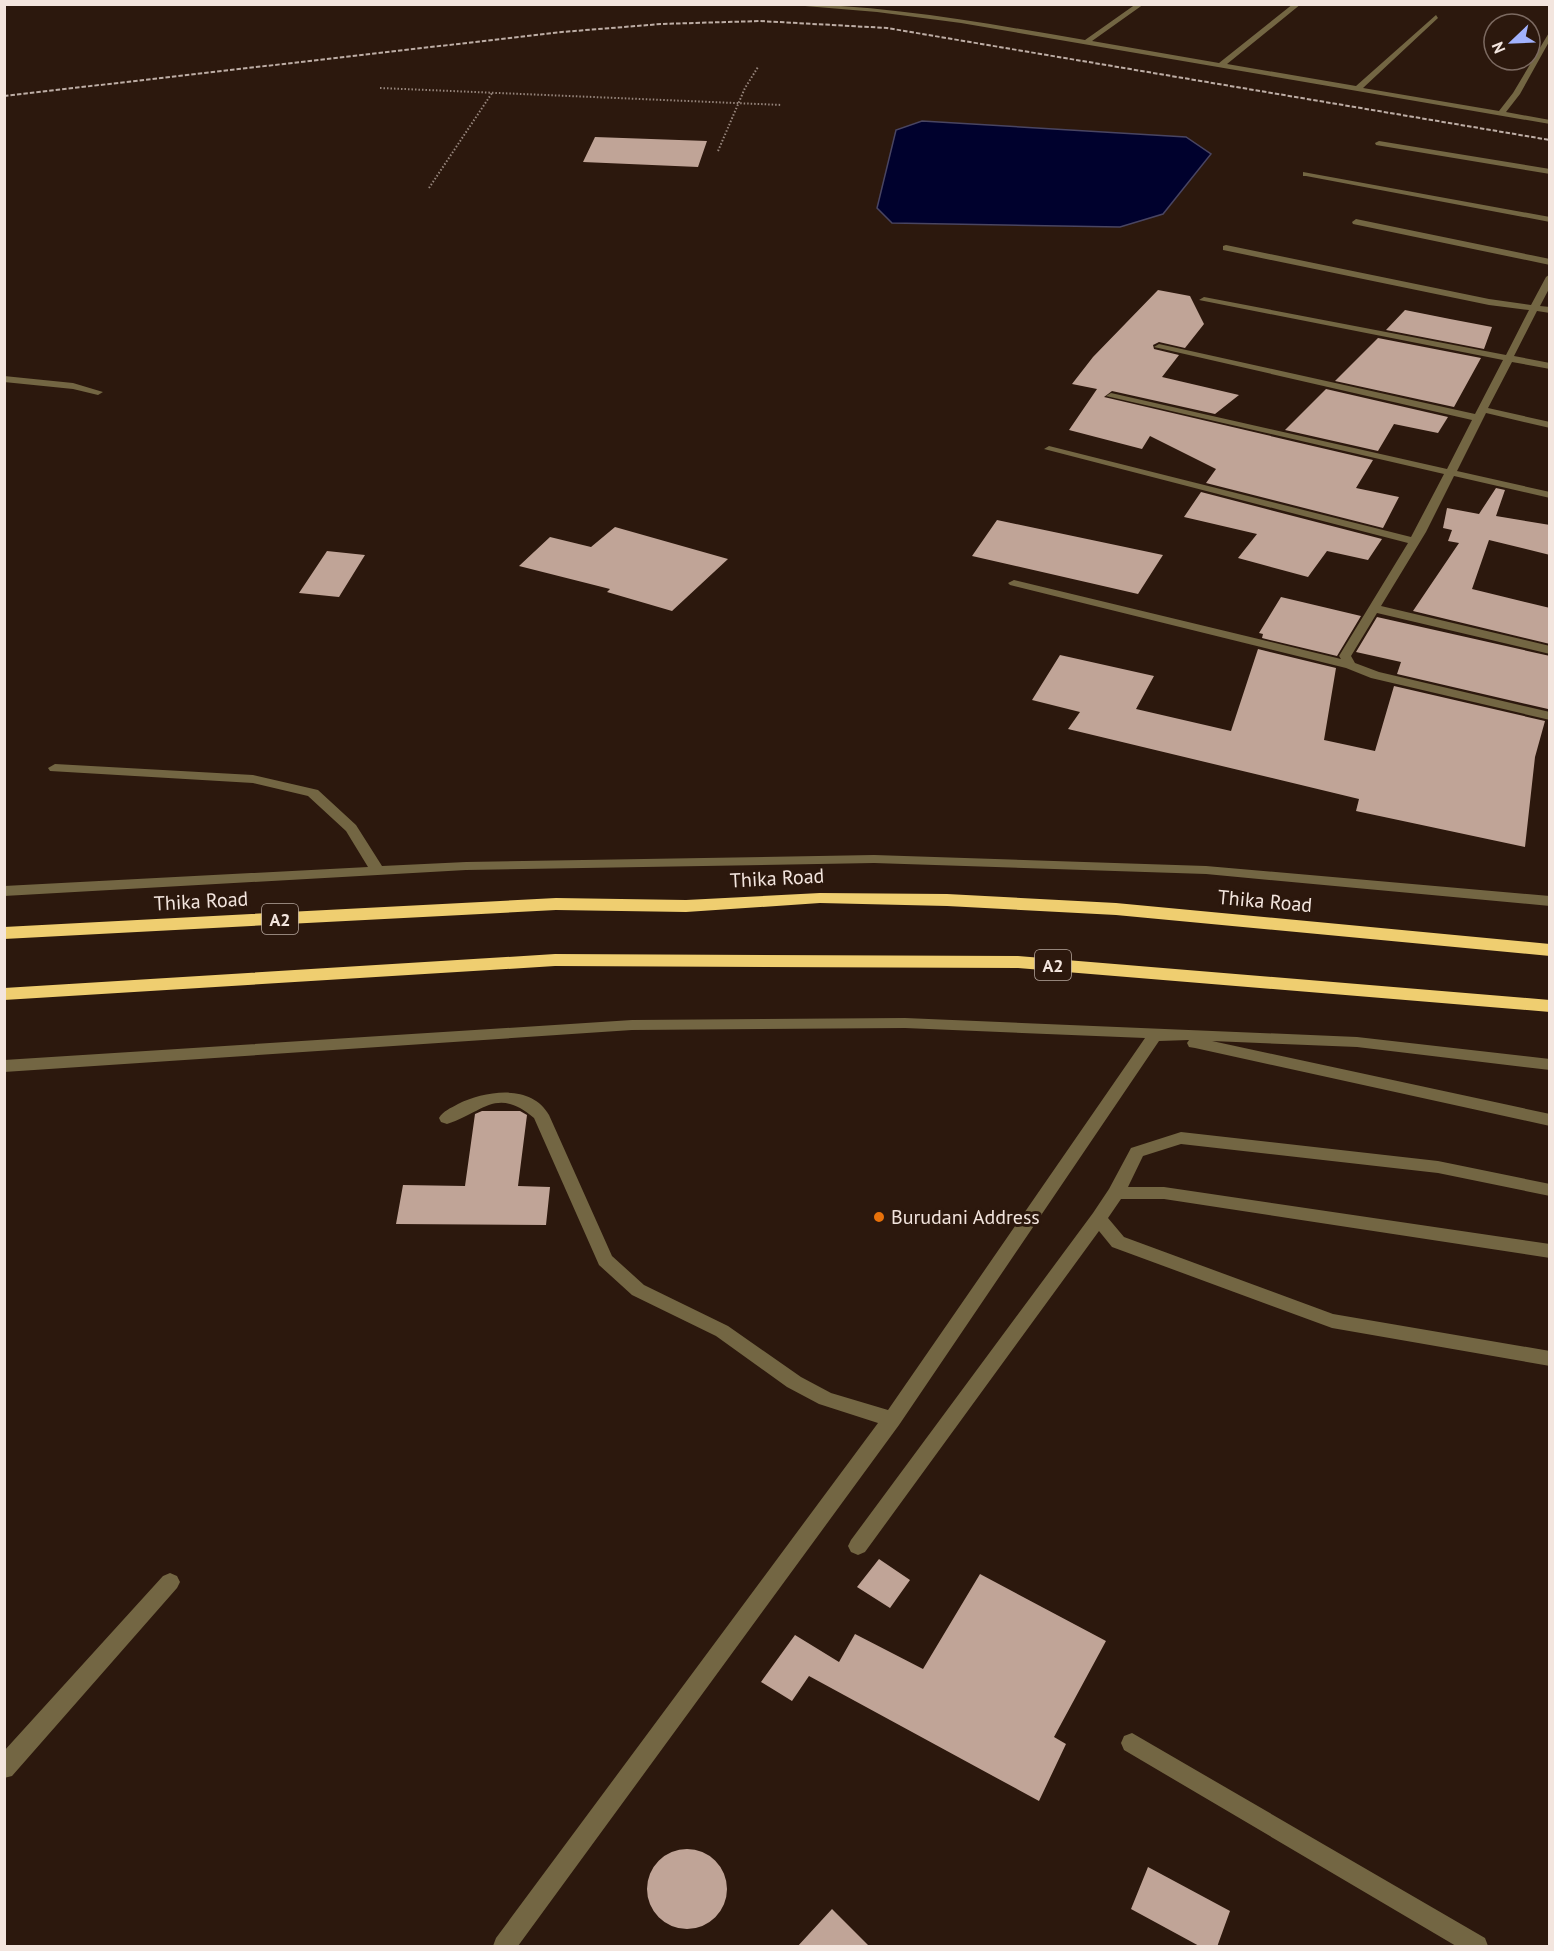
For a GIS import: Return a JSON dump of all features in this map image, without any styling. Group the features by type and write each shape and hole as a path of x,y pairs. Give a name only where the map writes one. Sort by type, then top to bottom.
{"highway":[{"name":"Thika Road","path":"4,933 556,904 686,906 820,898 947,900 1116,909 1550,950"},
{"name":"A2","path":"4,994 555,960 1018,962 1550,1006"}],"street":[{"path":"784,4 888,12 1550,122"},
{"path":"1085,43 1141,4"},
{"path":"1219,67 1298,4"},
{"path":"1356,90 1436,17"},
{"path":"1500,114 1516,94 1550,33"},
{"path":"1379,143 1550,172"},
{"path":"1306,174 1550,220"},
{"path":"1356,222 1550,262"},
{"path":"1226,248 1489,302 1550,310"},
{"path":"1350,665 1345,656 1414,542 1550,277"},
{"path":"1204,300 1550,366"},
{"path":"1160,347 1479,414 1550,425"},
{"path":"4,379 98,392"},
{"path":"1111,396 1550,495"},
{"path":"1048,449 1414,542"},
{"path":"1014,583 1350,665 1376,675 1550,716"},
{"path":"1373,608 1550,650"},
{"path":"55,768 254,779 313,793 351,828 377,870"},
{"name":"Thika Road","path":"4,891 466,866 874,859 1206,870 1550,901"},
{"path":"4,1066 632,1025 905,1023 1357,1042 1550,1065"},
{"path":"1155,1035 1550,1120"},
{"path":"504,1947 892,1419 1155,1035"},
{"path":"447,1118 464,1107 489,1099 519,1099 532,1106 541,1115 605,1260 638,1290 722,1331 794,1382 826,1399 892,1419"},
{"path":"858,1546 1099,1218 1116,1193 1137,1152 1181,1138 1437,1167 1550,1190"},
{"path":"1116,1193 1164,1193 1550,1251"},
{"path":"1099,1218 1118,1242 1332,1320 1550,1359"},
{"path":"4,1768 170,1582"},
{"path":"1132,1743 1477,1947"}],"path":[{"path":"718,151 758,67"},
{"path":"380,88 782,105"},
{"path":"429,188 492,93"}],"water":[{"path":"922,121 1186,137 1211,154 1163,214 1120,227 892,223 877,208 896,130"}],"building":[{"path":"595,137 707,141 698,167 583,162"},
{"path":"1158,290 1190,296 1204,324 1185,348 1159,342 1153,345 1154,349 1179,355 1162,377 1239,395 1215,414 1112,391 1104,397 1373,460 1356,488 1399,497 1383,528 1206,483 1216,469 1150,436 1142,449 1069,430 1097,389 1072,384 1093,357"},
{"path":"1405,310 1492,327 1484,349 1386,330"},
{"path":"1378,338 1481,358 1454,407 1335,381"},
{"path":"1326,389 1448,417 1438,433 1394,424 1378,451 1285,430"},
{"path":"1496,488 1505,490 1496,516 1550,525 1550,555 1489,540 1472,589 1550,608 1550,644 1413,611 1459,543 1448,541 1452,530 1443,528 1447,508 1479,514"},
{"path":"1201,492 1382,539 1368,560 1327,551 1308,577 1238,558 1257,534 1184,517"},
{"path":"997,520 1163,555 1138,594 972,556"},
{"path":"615,527 728,559 672,611 607,592 610,589 519,566 550,537 591,547"},
{"path":"327,551 365,555 339,597 299,593"},
{"path":"1281,597 1361,616 1337,656 1262,638 1263,634 1259,633"},
{"path":"1377,617 1550,656 1548,709 1397,674 1401,662 1356,652"},
{"path":"1258,649 1336,668 1324,740 1375,751 1394,686 1545,721 1535,757 1525,847 1356,811 1359,799 1068,729 1080,712 1032,700 1060,655 1154,676 1136,709 1231,731"},
{"path":"482,1111 520,1111 527,1115 518,1186 550,1187 546,1225 396,1224 403,1185 465,1186 475,1114"},
{"path":"879,1559 910,1580 890,1608 857,1587"},
{"path":"980,1574 1106,1641 1054,1737 1066,1744 1039,1801 809,1676 792,1701 761,1682 795,1635 839,1662 855,1634 923,1669"},
{"path":"679,1849 695,1849 716,1860 727,1881 727,1897 716,1918 695,1929 679,1929 665,1923 653,1911 647,1897 647,1881 653,1867 665,1855"},
{"path":"1148,1867 1230,1911 1217,1947 1201,1947 1131,1909"},
{"path":"832,1909 870,1947 797,1947"}],"railway":[{"path":"4,96 562,32 661,24 760,21 887,28 1550,140"}],"place":[{"name":"Burudani Address","path":"879,1217"}]}
